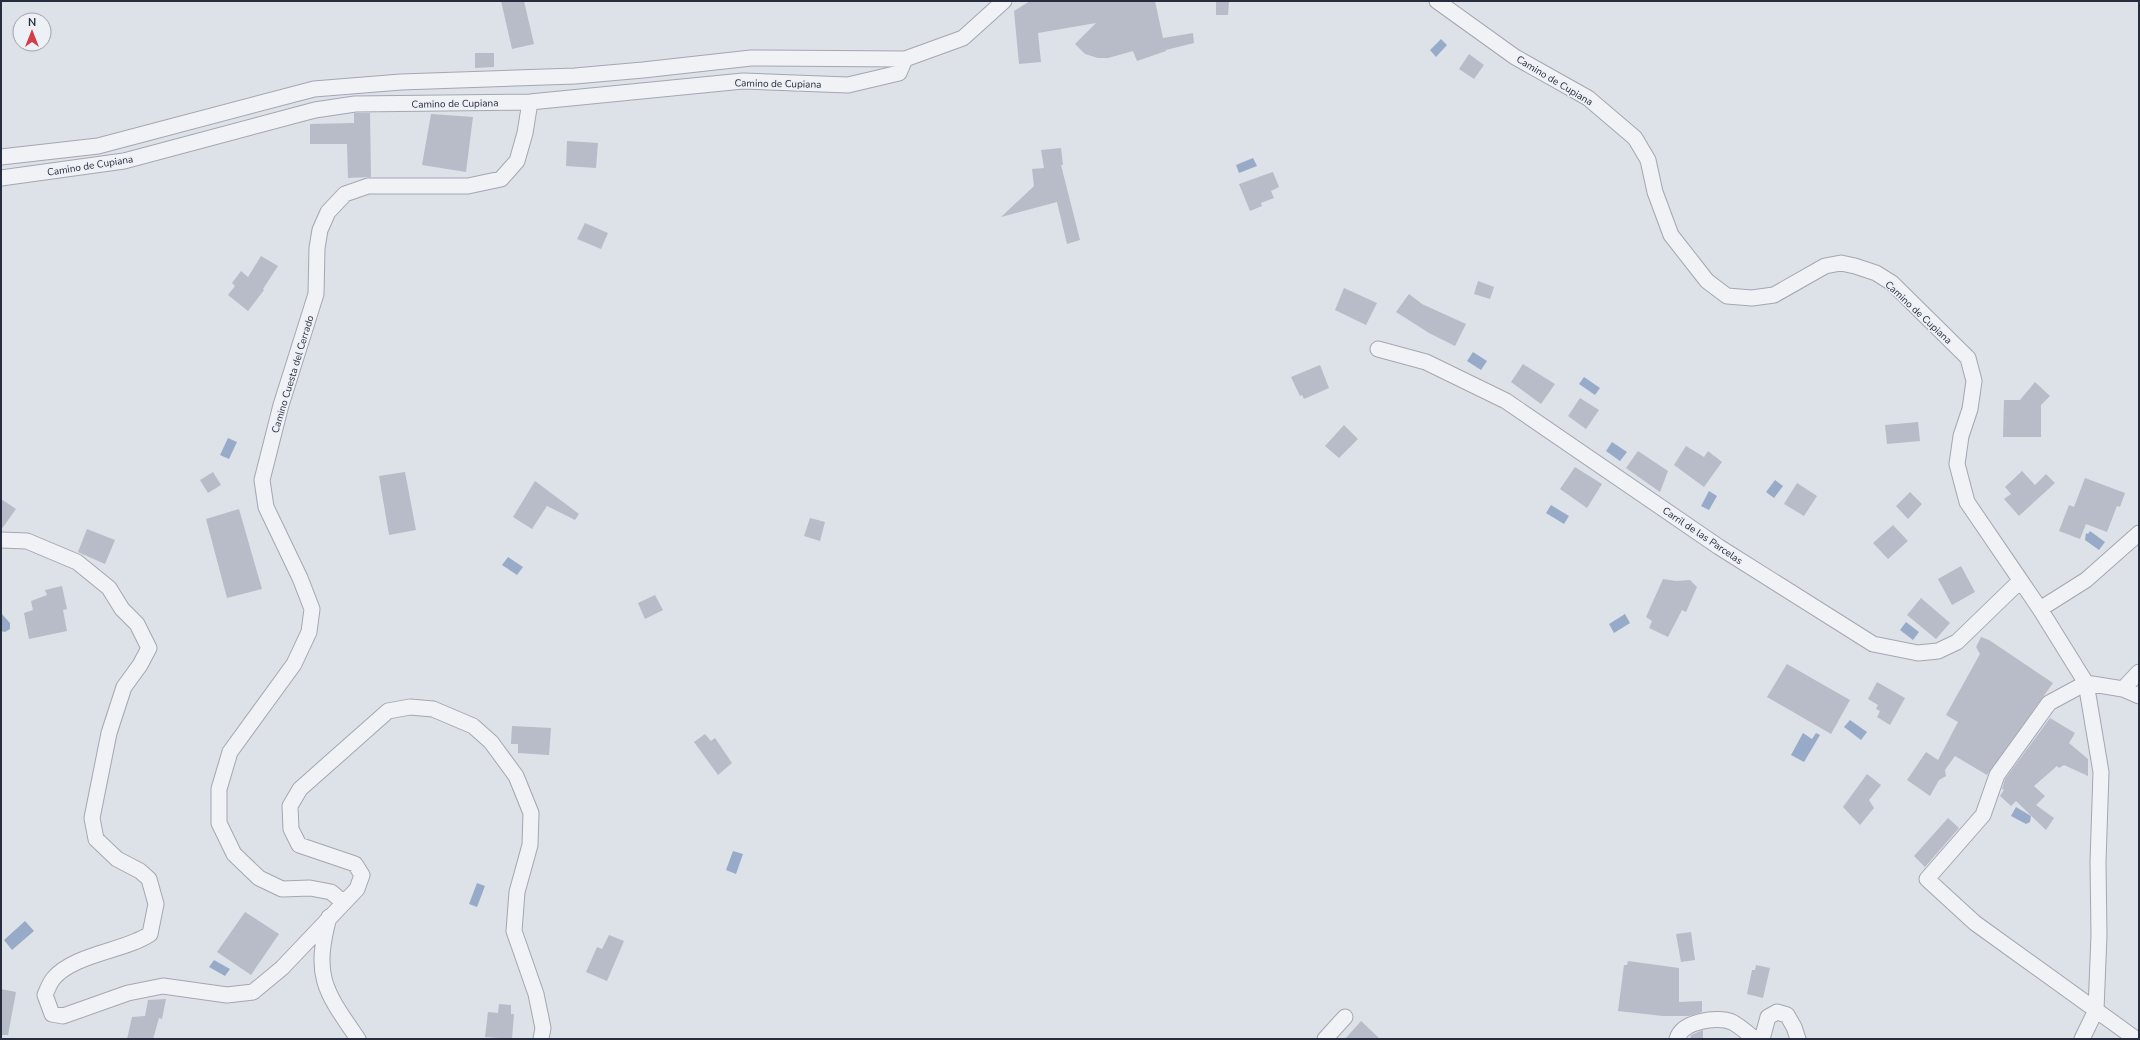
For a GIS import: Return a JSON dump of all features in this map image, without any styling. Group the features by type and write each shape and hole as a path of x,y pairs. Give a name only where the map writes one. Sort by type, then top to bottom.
{"street":[{"name":"Camino de Cupiana","path":"1,157 98,146 314,89 401,82 575,76 751,58 905,59 963,38 1004,1"},
{"name":"Camino de Cupiana","path":"1437,1 1515,56 1588,98 1635,138 1648,160 1655,192 1671,235 1707,281 1727,296 1752,298 1774,295 1825,266 1841,263 1855,266 1876,273 1892,283 1968,358 1974,381 1970,410 1961,436 1957,464 1968,502 2040,609 2086,683"},
{"name":"Camino de Cupiana","path":"1,178 124,161 314,110 355,104 530,102 743,81 848,84 899,74 905,59"},
{"name":"Camino Cuesta del Cerrado","path":"344,903 331,892 310,888 282,889 259,878 234,854 218,823 219,789 230,752 294,664 309,632 312,609 300,578 266,507 262,480 280,405 316,294 317,248 320,230 328,212 345,194 368,186 468,186 501,179 517,160 525,133 530,102"},
{"name":"Carril de las Parcelas","path":"1378,349 1426,362 1506,401 1719,547 1873,644 1918,653 1938,651 1957,642 2020,580"},
{"path":"2040,609 2086,580 2139,533"},
{"path":"1,540 27,542 77,562 109,588 122,609 137,624 149,648 140,665 124,687 109,732 92,818 96,839 117,859 140,871 149,879 156,904 150,934 140,941 108,950 71,966 53,978 45,995 52,1014 63,1016 128,992 163,986 227,995 253,992 282,968 344,903 357,889 362,875 355,864 299,845 291,829 290,806 300,789 388,711 410,707 433,708 474,726 491,742 516,776 531,813 530,845 518,892 514,931 536,994 543,1028 541,1039"},
{"path":"2123,689 2139,672"},
{"path":"2082,1039 2096,1010 2099,935 2098,862 2101,772 2086,683"},
{"path":"2136,1039 1975,923 1927,879 1983,815 1997,775 2048,703 2086,683 2123,689 2139,696"},
{"path":"330,916 322,943 322,970 330,997 358,1039"},
{"path":"1762,1039 1768,1017 1777,1012 1787,1015 1794,1027 1798,1039"},
{"path":"1325,1039 1345,1017"},
{"path":"1677,1039 1689,1025 1710,1019 1732,1022 1755,1039"}],"water":[{"path":"1441,39 1447,45 1436,57 1430,50"},
{"path":"1253,158 1257,166 1239,173 1236,165"},
{"path":"1473,352 1487,361 1481,370 1467,361"},
{"path":"1584,377 1600,388 1595,395 1579,384"},
{"path":"228,438 237,442 229,459 220,455"},
{"path":"1612,442 1627,452 1620,461 1606,451"},
{"path":"1775,480 1783,486 1774,498 1766,492"},
{"path":"1709,491 1717,496 1709,510 1701,506"},
{"path":"1551,505 1569,516 1564,524 1546,513"},
{"path":"2090,531 2105,542 2099,550 2085,540 2086,533 2088,534"},
{"path":"508,557 523,567 517,575 502,565"},
{"path":"1,613 10,623 10,629 5,632 1,631"},
{"path":"1625,614 1630,623 1614,633 1609,624"},
{"path":"1906,622 1919,632 1913,640 1900,630"},
{"path":"1850,720 1867,732 1861,740 1844,727"},
{"path":"1803,733 1812,739 1816,733 1820,735 1804,762 1791,755"},
{"path":"2016,807 2031,816 2030,822 2026,824 2011,816"},
{"path":"733,851 743,854 736,874 726,870"},
{"path":"477,883 485,886 477,907 469,904"},
{"path":"25,921 34,931 12,950 4,940"},
{"path":"214,960 230,969 225,976 209,967"}],"building":[{"path":"501,1 524,1 534,44 512,49"},
{"path":"1030,1 1155,1 1163,38 1193,33 1194,43 1166,50 1137,61 1133,51 1108,58 1098,58 1085,54 1075,44 1096,23 1038,33 1041,62 1019,64 1014,11"},
{"path":"1216,1 1229,1 1228,15 1216,15"},
{"path":"475,53 494,53 494,67 475,68"},
{"path":"1469,54 1484,65 1474,79 1459,69"},
{"path":"354,113 370,113 371,177 348,178 347,144 310,144 310,124 354,123"},
{"path":"431,114 473,117 466,172 422,165"},
{"path":"567,141 598,143 596,168 566,166"},
{"path":"1061,148 1063,165 1061,165 1080,240 1067,244 1057,202 1001,217 1034,186 1032,169 1044,168 1041,150"},
{"path":"1273,172 1279,187 1271,191 1274,198 1261,203 1262,206 1250,211 1239,184"},
{"path":"585,223 608,233 601,249 577,239"},
{"path":"261,256 278,266 263,289 264,290 248,311 228,295 235,286 232,283 241,271 248,277"},
{"path":"1478,281 1494,287 1490,299 1474,294"},
{"path":"1344,288 1377,303 1366,325 1335,310"},
{"path":"1409,294 1422,304 1466,324 1455,346 1429,333 1396,312"},
{"path":"1523,364 1555,384 1541,404 1511,382"},
{"path":"1320,365 1329,388 1304,399 1302,395 1300,396 1291,377"},
{"path":"2035,382 2050,396 2041,405 2041,437 2003,437 2004,400 2020,400"},
{"path":"1580,398 1599,410 1586,429 1568,416"},
{"path":"1918,422 1920,441 1887,444 1885,425"},
{"path":"1344,425 1358,439 1339,458 1325,446"},
{"path":"1686,446 1704,457 1708,451 1722,462 1704,487 1674,465"},
{"path":"1638,451 1668,471 1660,492 1626,468"},
{"path":"1575,467 1602,484 1587,508 1560,489"},
{"path":"2022,471 2035,485 2046,474 2055,483 2019,516 2004,499 2011,494 2005,487"},
{"path":"213,472 221,485 208,493 200,480"},
{"path":"405,472 416,530 389,535 379,476"},
{"path":"2085,478 2125,493 2120,507 2117,506 2107,532 2086,524 2080,539 2059,531 2069,505 2074,507"},
{"path":"535,481 579,514 575,520 547,506 532,529 513,517"},
{"path":"1797,483 1817,496 1804,516 1784,504"},
{"path":"1910,492 1922,504 1908,519 1896,506"},
{"path":"1,499 16,509 1,530"},
{"path":"239,509 262,589 227,598 206,519"},
{"path":"810,518 825,522 820,541 804,536"},
{"path":"1893,525 1908,541 1888,559 1873,543"},
{"path":"87,529 115,540 105,564 78,552"},
{"path":"1961,566 1975,592 1952,605 1938,579"},
{"path":"1663,579 1676,581 1690,580 1697,587 1686,612 1682,610 1668,637 1649,628 1652,621 1646,617"},
{"path":"62,586 67,609 63,610 67,631 29,639 24,613 33,610 31,601 47,595 45,590"},
{"path":"655,595 663,610 645,619 638,603"},
{"path":"1921,598 1950,623 1936,639 1907,615"},
{"path":"1981,637 1989,640 2053,683 1987,775 1955,756 1945,770 1946,776 1939,780 1930,796 1907,780 1926,752 1938,760 1958,722 1946,715 1980,654 1976,647"},
{"path":"1787,664 1850,700 1831,734 1767,697"},
{"path":"1877,682 1905,698 1890,725 1877,717 1880,711 1876,709 1878,705 1868,699"},
{"path":"2050,718 2075,733 2069,743 2088,759 2088,776 2064,765 2059,768 2057,766 2034,786 2045,796 2036,805 2054,818 2046,830 2016,801 2011,806 2000,796 2004,790 2002,789 2005,779"},
{"path":"512,726 551,728 549,755 518,753 518,744 511,744"},
{"path":"705,734 711,741 715,738 732,763 718,775 694,742"},
{"path":"1867,774 1881,785 1869,800 1874,808 1860,825 1843,807"},
{"path":"1948,818 1959,828 1925,867 1914,856"},
{"path":"245,912 279,934 251,975 217,952"},
{"path":"1691,932 1695,960 1681,962 1676,934"},
{"path":"609,935 624,941 607,981 586,972 597,947 602,949"},
{"path":"1628,961 1679,968 1679,1002 1702,1001 1702,1012 1689,1016 1663,1016 1618,1011 1624,965 1627,965"},
{"path":"1756,965 1770,968 1763,998 1747,994 1752,970 1755,970"},
{"path":"1,989 16,992 8,1035 1,1035"},
{"path":"166,999 162,1019 159,1018 153,1039 127,1039 132,1017 145,1016 148,1000"},
{"path":"499,1004 511,1005 511,1014 514,1014 512,1039 485,1037 488,1012 498,1013"},
{"path":"1361,1021 1380,1039 1345,1039"},
{"path":"1703,1030 1703,1039 1690,1039 1691,1035"}]}
